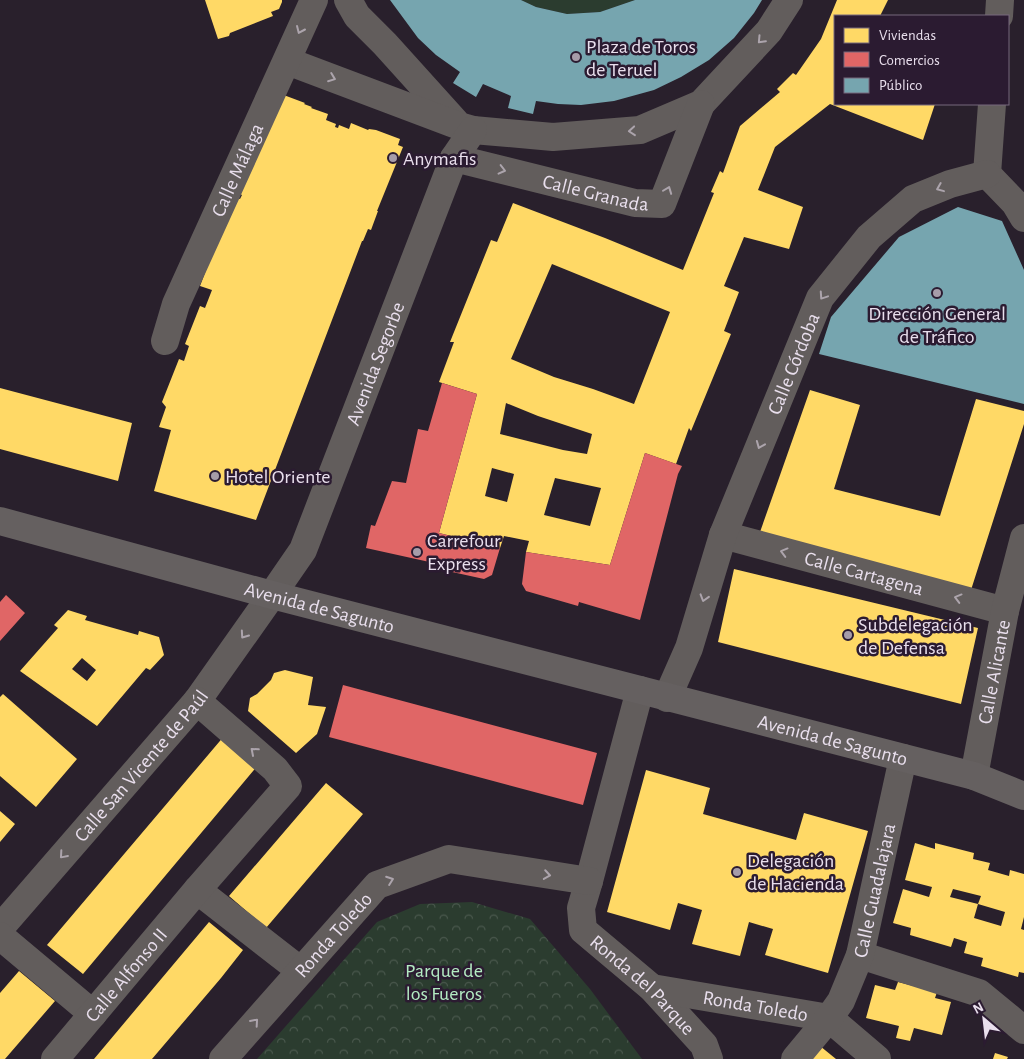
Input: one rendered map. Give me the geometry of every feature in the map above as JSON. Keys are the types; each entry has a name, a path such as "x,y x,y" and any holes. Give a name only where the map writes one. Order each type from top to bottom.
{"main road":[{"name":"Avenida de Sagunto","path":"0,521 272,595 974,776 1024,796"}],"street":[{"name":"Calle Málaga","path":"165,341 176,304 314,0"},
{"path":"348,0 357,16 466,128"},
{"name":"Calle Granada","path":"454,158 635,203 662,204 701,104 769,31 788,0"},
{"path":"999,15 1000,0"},
{"path":"287,61 466,128"},
{"name":"Calle Granada","path":"466,128 554,137 640,130 701,104"},
{"path":"992,105 987,174 1015,202 1024,218"},
{"name":"Avenida Segorbe","path":"272,595 303,550 466,128"},
{"name":"Calle Córdoba","path":"667,698 688,648 723,535 820,298 869,237 913,199 950,184 987,174"},
{"name":"Calle Cartagena","path":"723,535 1005,611"},
{"name":"Calle Alicante","path":"974,776 1005,611 1024,538"},
{"name":"Calle San Vicente de Paúl","path":"0,928 198,701 272,595"},
{"path":"589,881 640,690"},
{"name":"Calle Alfonso II","path":"55,1059 197,890 288,786 275,769 198,701"},
{"name":"Calle Guadalajara","path":"795,1059 841,1001 860,955 904,758"},
{"name":"Ronda Toledo","path":"223,1059 377,885 449,859 589,881"},
{"name":"Ronda del Parque","path":"589,881 581,908 584,930 652,988 704,1045 710,1059"},
{"path":"197,890 300,971"},
{"path":"0,936 93,1014"},
{"path":"860,955 979,993 1024,1030"},
{"name":"Ronda Toledo","path":"652,988 829,1018"},
{"path":"829,1018 877,1059"}],"green space":[{"path":"521,0 635,0 600,12 567,14 536,7"},
{"name":"Parque de los Fueros","path":"472,902 530,919 590,989 642,1059 257,1059 377,922 420,904"}],"building: Viviendas":[{"path":"205,0 282,0 282,2 279,9 271,12 273,16 218,39"},
{"path":"837,0 888,0 880,15 834,15 834,105 935,105 923,140 830,104 775,147 758,190 803,207 789,249 744,237 724,286 739,292 724,331 731,334 691,431 689,428 676,464 645,453 610,565 526,552 529,541 504,536 500,548 439,533 477,394 439,382 454,342 450,342 491,240 497,242 513,203 683,270 714,193 711,192 720,171 723,173 740,126 780,92 777,89 793,73 796,75 821,39","holes":["552,264 670,312 634,404 554,377 511,359","506,403 592,434 587,454 500,434","492,468 514,474 507,502 485,496","555,478 601,488 590,526 544,515"]},
{"path":"281,94 328,114 326,120 336,124 335,127 338,128 339,125 349,129 351,123 368,130 376,130 400,139 398,145 403,147 371,230 368,229 362,241 256,520 154,491 171,430 159,427 166,407 162,402 179,359 184,361 189,346 185,344 200,306 205,308 212,290 200,286 234,197 240,199 242,195 240,194"},
{"path":"0,388 132,423 118,481 0,449"},
{"path":"810,390 860,405 834,489 940,516 976,399 1024,411 1024,424 971,590 760,532"},
{"name":"Subdelegación de Defensa","path":"734,569 978,628 961,704 718,642"},
{"path":"68,610 87,616 85,620 138,635 139,631 159,637 164,655 150,670 146,668 97,726 20,671 58,628 54,625","holes":["82,658 96,670 87,681 72,669"]},
{"path":"285,670 313,677 308,705 326,707 317,734 296,753 248,711 250,698 257,694 271,680 274,673"},
{"path":"3,694 77,759 36,807 0,776 0,697"},
{"path":"225,735 259,764 83,974 47,945"},
{"name":"Delegación de Hacienda","path":"646,770 710,788 703,814 796,840 804,813 868,831 828,973 765,955 773,929 749,922 740,956 692,944 702,910 678,903 670,930 607,912"},
{"path":"326,783 363,814 266,928 229,896"},
{"path":"0,811 15,824 0,842"},
{"path":"915,843 935,849 935,843 974,853 973,859 990,863 988,870 1009,876 1010,870 1024,874 1024,917 1021,929 1024,930 1024,973 1019,972 1018,977 981,966 983,958 964,953 967,942 954,938 951,947 910,935 911,928 893,923 903,889 929,897 932,887 905,880","holes":["953,889 981,896 978,904 950,897","978,904 1005,912 1001,926 974,918"]},
{"path":"209,922 243,950 221,978 152,1059 94,1059"},
{"path":"19,971 55,1001 5,1059 0,1059 0,993"},
{"path":"898,982 937,992 935,998 951,1002 942,1035 914,1028 910,1041 896,1038 899,1026 866,1018 875,985 895,990"},
{"path":"820,1046 836,1059 810,1059"},
{"path":"995,1053 1008,1057 1007,1059 993,1059"}],"building: Comercios":[{"path":"442,383 477,394 439,533 500,548 492,575 484,579 443,570 443,565 366,548 371,525 375,526 392,481 406,483 418,429 428,431"},
{"path":"645,453 682,466 678,474 640,620 579,602 578,606 526,591 522,584 526,552 610,565"},
{"path":"6,595 25,613 0,641 0,602"},
{"path":"343,685 597,753 583,805 329,737"}],"building: Público":[{"name":"Plaza de Toros de Teruel","path":"390,0 521,0 536,7 567,14 600,12 635,0 762,0 734,38 709,60 681,77 654,90 614,101 581,105 536,101 533,114 508,108 511,96 483,84 476,97 453,83 460,72 436,55 418,38"},
{"name":"Dirección General de Tráfico","path":"958,207 1002,221 1024,270 1024,404 819,354 831,317 899,237"}],"place":[{"name":"Plaza de Toros de Teruel","path":"576,57"},
{"name":"Anymafis","path":"393,158"},
{"name":"Dirección General de Tráfico","path":"937,293"},
{"name":"Hotel Oriente","path":"215,476"},
{"name":"Carrefour Express","path":"417,552"},
{"name":"Subdelegación de Defensa","path":"848,635"},
{"name":"Delegación de Hacienda","path":"737,872"}]}
